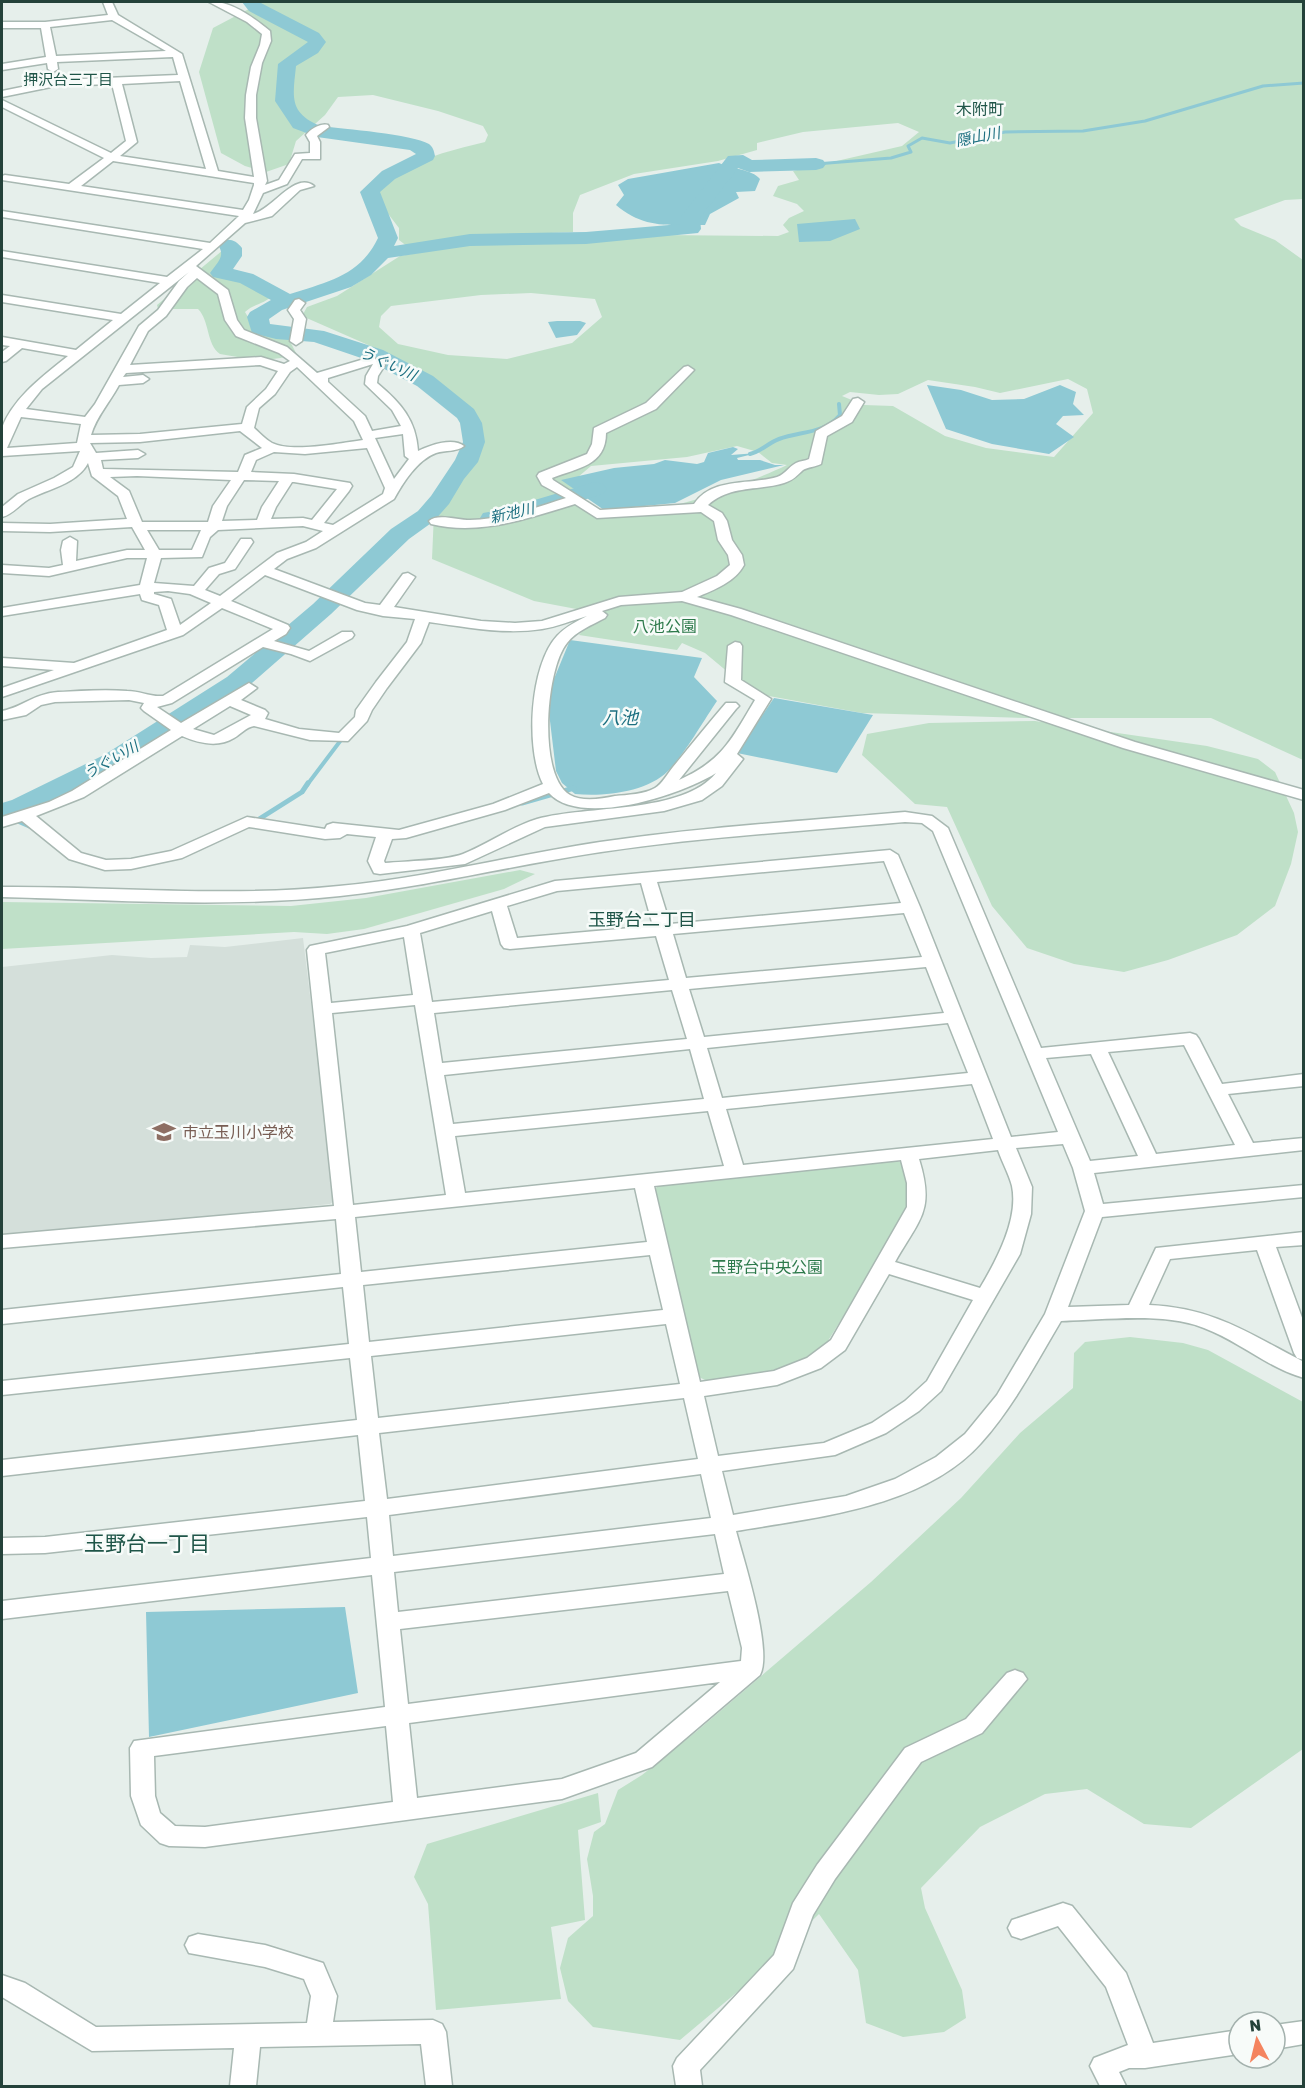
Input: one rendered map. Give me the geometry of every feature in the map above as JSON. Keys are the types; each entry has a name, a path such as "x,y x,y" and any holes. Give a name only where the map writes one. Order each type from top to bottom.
{"street":[{"path":"108,2 114,16 177,54 213,174"},
{"path":"2,513 22,497 59,481 78,468 87,448 88,422 101,406 143,329 162,313 193,269 212,247 246,217 256,203 260,186 251,97 257,62 267,45 267,33 250,20 214,2"},
{"path":"2,25 45,25 114,16"},
{"path":"45,25 56,83"},
{"path":"2,67 51,59 177,54"},
{"path":"2,94 56,83 185,78"},
{"path":"72,187 132,142 116,81"},
{"path":"2,103 113,158 213,174 260,186 283,182 299,156 316,157 315,142 311,135 324,127"},
{"path":"2,190 3,173 246,217 267,214 297,187 308,186"},
{"path":"2,214 212,247"},
{"path":"2,254 169,281"},
{"path":"2,445 16,411 38,386 169,281 193,269"},
{"path":"2,693 178,632 282,556 335,530 389,496 392,488 371,439 351,409 283,350 240,333 231,320 224,293 193,269"},
{"path":"2,298 123,318"},
{"path":"297,335 300,319 294,310 300,303"},
{"path":"2,341 78,354"},
{"path":"2,358 20,344"},
{"path":"118,375 261,361 285,369"},
{"path":"247,428 253,407 271,392 285,369 298,363"},
{"path":"320,382 323,380 320,376 375,363 371,384 393,402 409,424 412,456 416,458"},
{"path":"233,562 265,569 341,600 384,612 515,627 543,625 627,600 682,597 695,594 733,572 737,565 736,557 725,540 722,524 717,516 702,508 597,514 577,499 547,482 544,476 592,457 599,444 599,431 651,406 688,369"},
{"path":"118,375 143,379"},
{"path":"702,508 701,504 708,495 721,490 790,477 799,467 813,464 816,461 821,434 847,419 858,402"},
{"path":"2,408 88,422"},
{"path":"2,453 87,448 140,438 234,427 247,428 263,444 272,448 293,452 371,439 410,429"},
{"path":"392,488 397,486 416,458 429,450 457,446"},
{"path":"87,448 138,454"},
{"path":"87,448 97,473 124,494 130,513 155,554"},
{"path":"2,569 49,572 127,554 197,554 204,535 214,526 220,506 241,476 250,458 272,448"},
{"path":"263,523 269,507 310,458"},
{"path":"97,473 137,472 291,478 345,486 336,503 329,507 316,525"},
{"path":"436,521 490,523 520,517 577,499"},
{"path":"2,527 214,526 303,522 335,530"},
{"path":"70,542 68,550 70,568"},
{"path":"197,591 214,571 230,566 246,542"},
{"path":"155,554 147,578 147,597 166,602 173,628 178,632"},
{"path":"384,612 408,577"},
{"path":"2,612 168,586 197,591 282,629 195,681 173,697 153,701 129,695 55,697 36,701 21,712 2,716"},
{"path":"37,591 46,604"},
{"path":"682,597 736,612 1129,745 1304,795"},
{"path":"627,600 579,626 561,640 553,654 542,694 543,761 551,786 572,803 591,804 663,789 697,778 727,756 763,699 733,682 735,646"},
{"path":"153,701 148,708 205,741 225,737 241,724 256,721 311,737 346,737 362,718 364,710 381,685 414,643 423,618"},
{"path":"269,645 295,650 310,657 347,635"},
{"path":"2,662 80,666"},
{"path":"2,822 56,805 78,794 249,688"},
{"path":"231,701 260,713 256,721"},
{"path":"663,789 731,706"},
{"path":"2,892 244,896 309,894 368,888 469,864 511,835 541,823 664,806 696,797 716,783 735,759 727,756"},
{"path":"26,816 75,856 105,866 131,864 176,855 247,822 325,834 340,833 336,828 400,835 499,807 551,786"},
{"path":"2,1610 724,1525 847,1504 903,1485 944,1463 972,1440 1004,1400 1055,1314 1095,1211 1083,1168 1068,1137 940,828 926,819 905,817 640,842 469,864 380,869 376,861 385,835"},
{"path":"2,1546 45,1545 377,1508 828,1450 879,1428 912,1406 934,1386 1010,1254 1021,1214 1022,1187 890,855 555,886 411,930 316,950 377,1508 406,1809"},
{"path":"647,876 735,1171"},
{"path":"498,903 510,944 912,907"},
{"path":"411,930 456,1199"},
{"path":"321,1009 424,1004 679,985 932,961"},
{"path":"434,1070 954,1017"},
{"path":"1034,1054 1190,1039 1247,1150"},
{"path":"1097,1048 1150,1161"},
{"path":"444,1131 978,1078"},
{"path":"1215,1090 1304,1080"},
{"path":"2,1241 344,1212 1068,1137"},
{"path":"1083,1168 1304,1144"},
{"path":"2,1468 693,1390 777,1378 814,1363 838,1345 916,1207 917,1183 908,1153"},
{"path":"643,1182 753,1648 752,1669 644,1760 562,1788 205,1837 169,1836 150,1818 143,1796 142,1748 752,1669"},
{"path":"1095,1211 1304,1191"},
{"path":"1135,1313 1163,1253 1304,1238"},
{"path":"1265,1243 1304,1353"},
{"path":"2,1317 659,1247"},
{"path":"883,1265 985,1297"},
{"path":"1055,1314 1170,1314 1198,1319 1232,1333 1304,1371"},
{"path":"2,1388 675,1316"},
{"path":"388,1622 737,1581"},
{"path":"689,2086 686,2066 784,1961 802,1911 825,1872 913,1755 974,1726 1015,1679"},
{"path":"1021,1928 1062,1914 1117,1982 1145,2056"},
{"path":"198,1945 266,1956 314,1971 324,1996 319,2034"},
{"path":"2,1986 16,1991 92,2039 433,2032 439,2086"},
{"path":"1287,2035 1304,2032"},
{"path":"243,2086 248,2036"},
{"path":"1113,2086 1103,2066 1129,2056 1145,2056 1227,2044"}],"shaded area":[{"name":"市立玉川小学校","path":"303,938 335,1200 330,1204 2,1238 2,967 112,955 151,958 187,957 190,945 225,947"}],"green space":[{"name":"八池公園","path":"262,2 1303,2 1303,199 1285,200 1234,219 1241,226 1275,240 1303,260 1303,760 1211,718 1028,718 862,713 753,693 705,653 682,643 677,650 579,635 584,629 608,615 534,601 432,559 434,513 469,467 480,432 455,398 391,355 302,316 307,307 337,296 400,256 464,245 660,235 778,236 789,232 783,225 789,218 804,211 797,204 773,196 778,186 799,180 793,171 902,146 919,132 898,123 803,132 757,143 757,150 718,161 634,174 580,195 573,213 573,232 468,237 408,247 399,240 399,228 376,198 378,187 401,170 414,164 442,153 485,142 488,135 483,126 438,111 373,95 338,97 325,115 296,141 289,164 266,172 245,166 221,153 199,72 213,28","holes":["531,293 595,299 602,317 572,343 507,359 448,355 398,344 379,327 381,316 391,306 481,295","1068,379 1087,389 1093,413 1054,457 986,448 945,436 893,406 864,405 842,396 850,392 898,394 928,380 1000,393","737,446 758,452 772,463 787,465 696,500 622,514 596,512 586,506 571,483 591,466 687,457"]},
{"path":"223,250 232,252 226,265 227,271 273,295 245,312 248,317 264,322 283,333 296,353 268,359 220,354 212,344 205,320 198,309 158,309 157,305"},
{"path":"1035,721 1207,746 1258,759 1275,772 1294,813 1298,832 1291,864 1275,906 1237,935 1168,960 1124,972 1074,964 1027,948 992,906 947,807 915,804 862,755 867,734 929,723"},
{"path":"520,870 535,874 504,889 364,929 327,934 294,932 2,949 2,902 291,906 366,898"},
{"name":"玉野台中央公園","path":"895,1160 902,1163 911,1194 904,1219 826,1344 805,1360 770,1373 707,1381 699,1377 654,1190 659,1185"},
{"path":"1130,1337 1183,1343 1208,1350 1303,1402 1303,1749 1191,1828 1144,1824 1087,1789 1045,1794 980,1827 921,1888 925,1908 962,1990 966,2018 944,2032 903,2037 866,2023 858,1970 819,1914 748,1983 680,2040 593,2027 568,2001 560,1968 568,1938 593,1916 593,1896 587,1859 594,1832 605,1824 618,1790 642,1775 697,1731 871,1582 961,1498 1020,1433 1073,1388 1074,1353 1085,1342"},
{"path":"598,1793 601,1822 578,1830 585,1920 551,1927 561,1999 436,2010 428,1904 414,1877 427,1844"}],"water":[{"path":"719,163 747,171 760,179 755,191 736,192 739,198 710,214 705,225 669,225 647,222 626,213 616,205 624,195 618,185 628,179"},
{"path":"855,219 860,229 830,241 799,242 797,224"},
{"path":"548,322 586,323 577,335 556,338"},
{"path":"927,385 961,390 992,400 1024,399 1060,385 1076,392 1073,404 1084,415 1063,416 1056,424 1074,437 1049,454 992,444 946,429"},
{"path":"733,447 738,449 731,455 757,453 737,458 738,460 760,460 775,465 784,465 721,480 675,503 604,510 561,480 614,468 654,464 665,460 697,464 704,462 708,453"},
{"name":"八池","path":"570,640 702,658 694,677 717,701 681,756 668,771 649,784 624,792 599,795 575,794 562,783 556,771 547,696"},
{"path":"774,698 873,715 837,773 737,753"},
{"path":"345,1607 358,1693 149,1737 146,1612"}],"waterway":[{"name":"うぐい川","path":"2,811 21,807 114,761 236,683 322,609 400,534 426,516 441,499 454,476 466,462 474,442 471,423 466,414 425,381 375,355 316,336 276,333 260,328 258,317 275,306 344,283 364,271 379,257 388,238 370,192 388,175 426,156 424,149 414,145 317,131 300,124 284,101 287,64 312,49 317,42 313,37 255,7 250,2"},
{"name":"隠山川","path":"816,164 891,158 911,152 908,146 922,138 950,143 1005,132 1083,131 1145,121 1263,86 1304,83"},
{"path":"382,252 396,252 470,240 586,238 691,229 690,218 735,160 743,161 742,163 749,166 816,164"},
{"path":"228,245 232,248 232,256 220,273 246,278 287,301"},
{"path":"750,454 787,436 827,426 840,415 839,404"},
{"name":"新池川","path":"492,518 508,516 595,489"},
{"path":"307,785 344,736"},
{"path":"256,821 302,792 308,783"},
{"path":"522,803 574,788"},
{"path":"6,810 11,818 34,828"}],"place":[{"name":"市立玉川小学校","path":"164,1132"}],"district":[{"name":"押沢台三丁目","path":"68,80"},
{"name":"木附町","path":"980,109"},
{"name":"玉野台二丁目","path":"642,920"},
{"name":"玉野台一丁目","path":"147,1543"}]}
